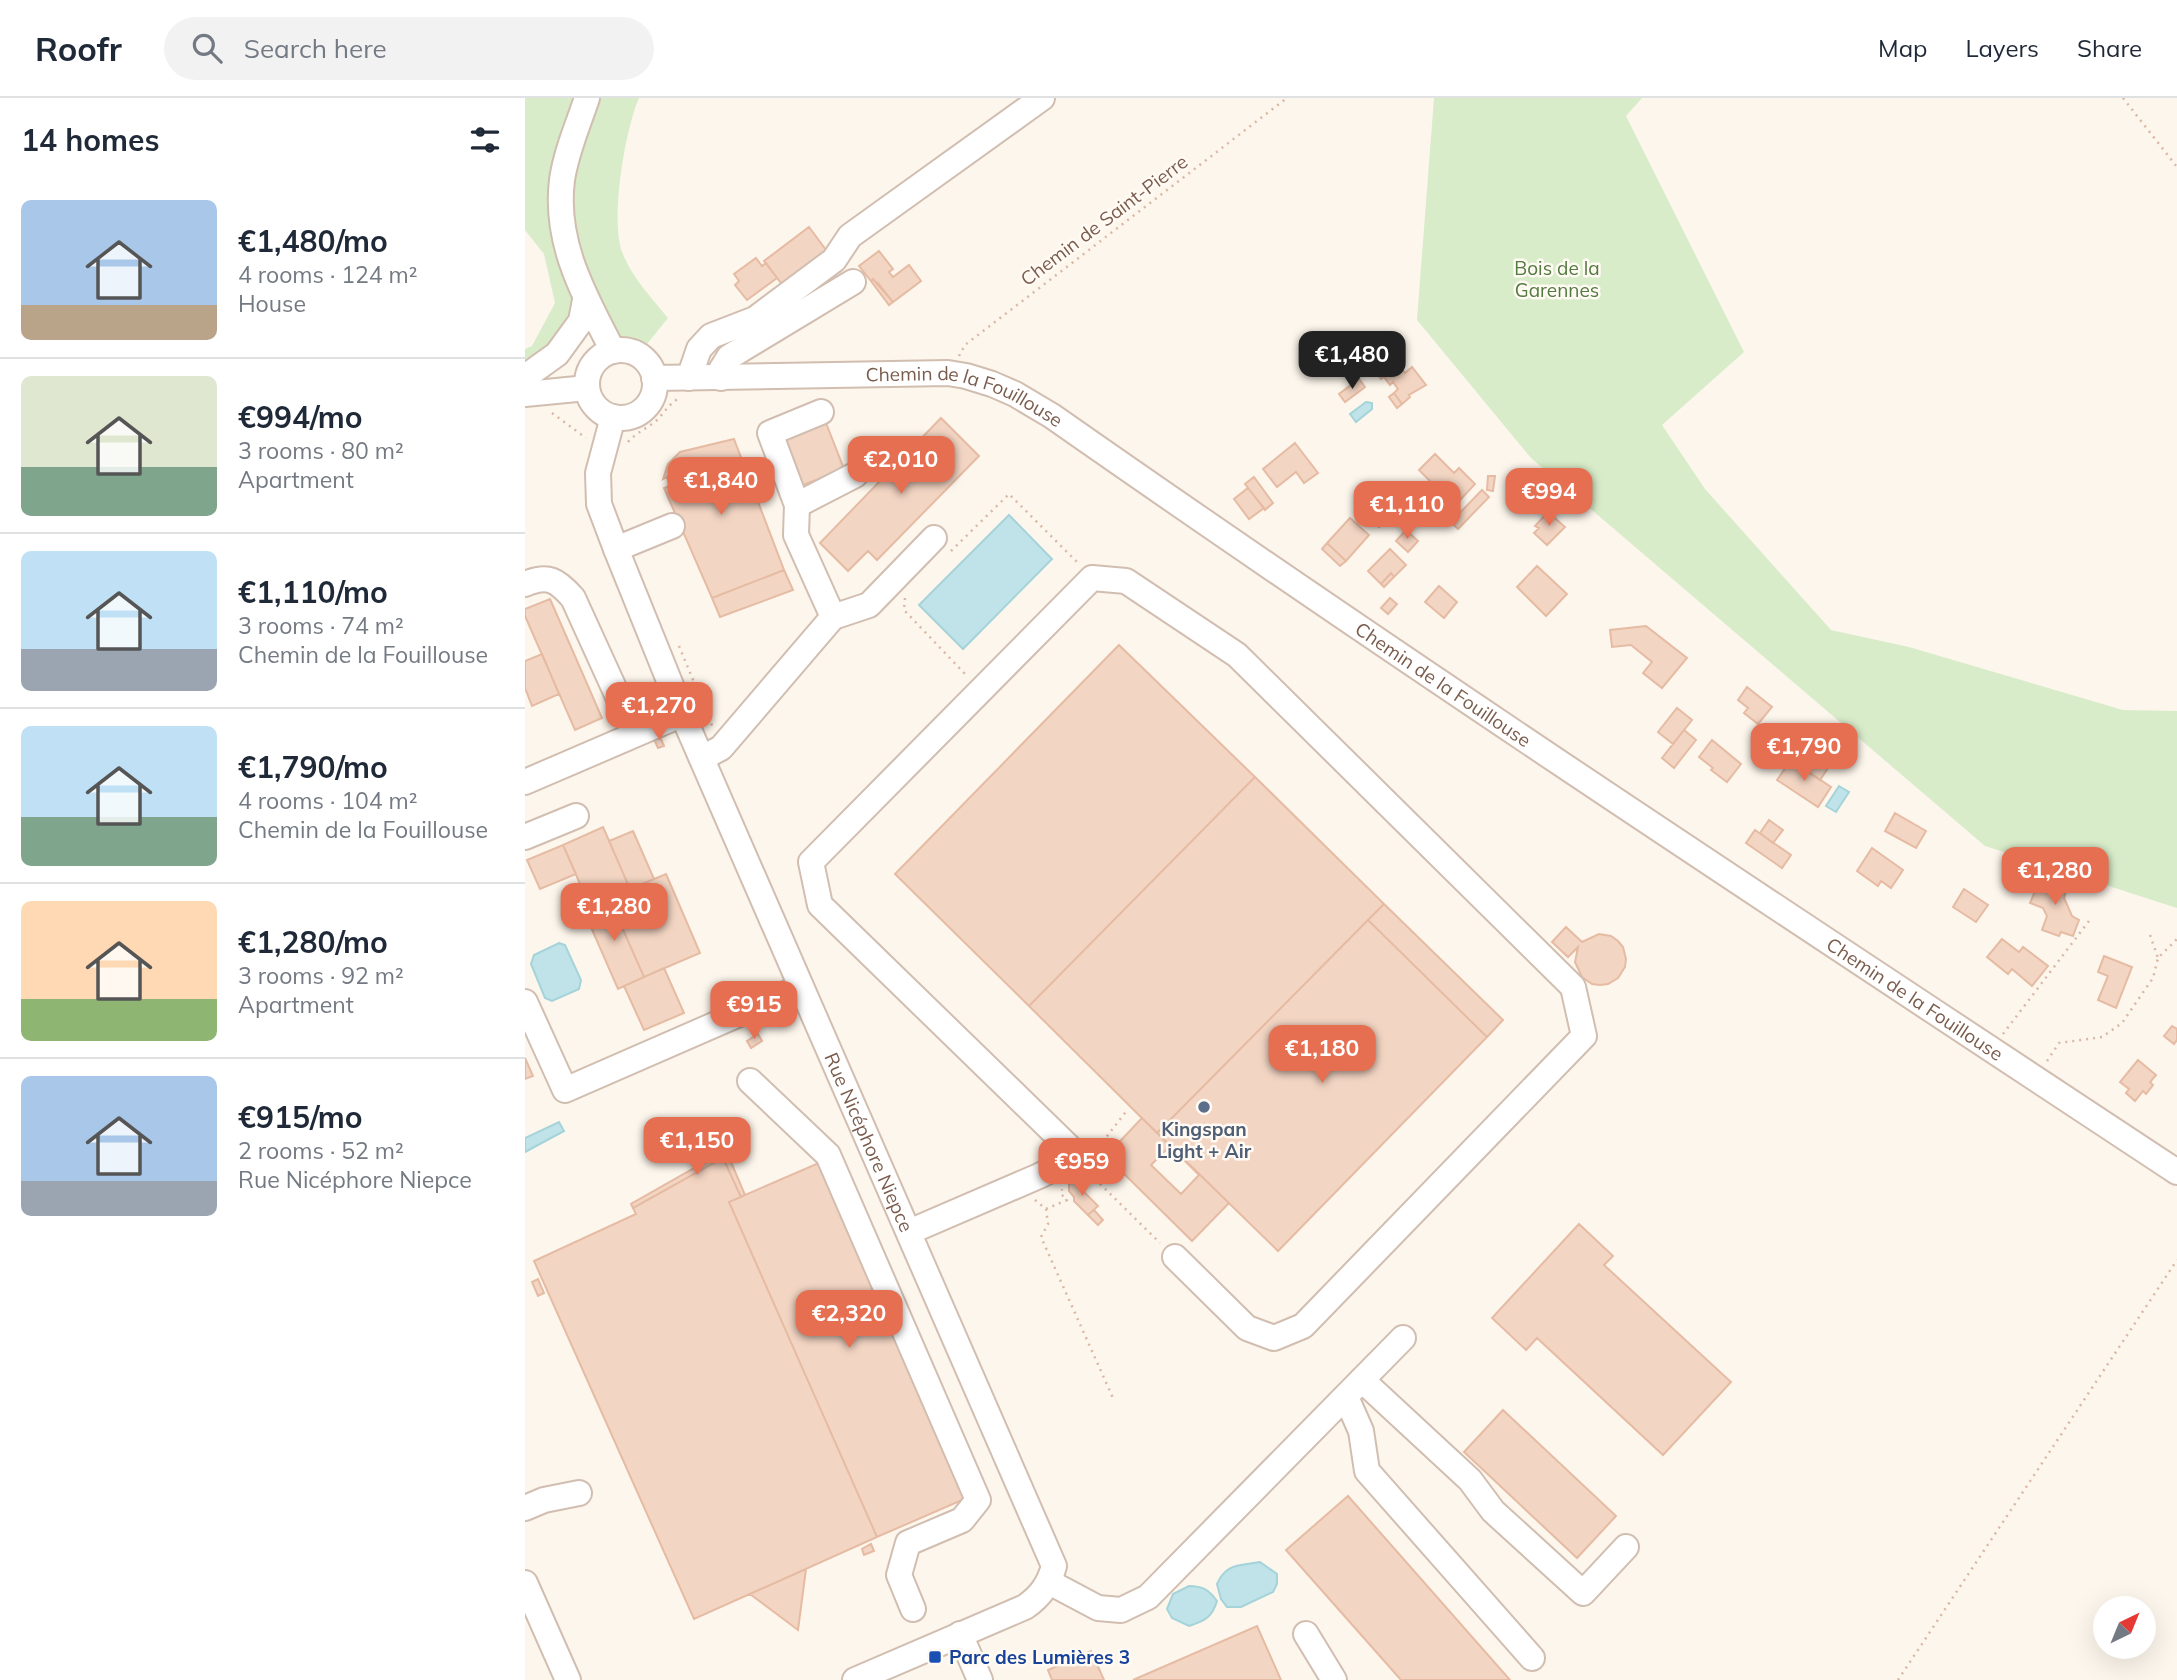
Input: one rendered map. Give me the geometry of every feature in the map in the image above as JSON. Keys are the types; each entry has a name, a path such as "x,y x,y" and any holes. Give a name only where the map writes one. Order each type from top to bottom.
{"street":[{"path":"587,98 566,163 561,202 564,242 585,300 613,351"},
{"path":"685,387 699,349 711,336 755,319 834,260 850,236 1042,98"},
{"path":"722,378 722,370 729,357 853,282"},
{"path":"525,377 557,354 581,321 585,300"},
{"path":"613,351 634,353 651,367 655,378 655,391 649,404 639,413 626,418 613,417 596,407 587,388 593,365 602,356 613,351"},
{"name":"Chemin de la Fouillouse","path":"655,378 685,387 722,378 948,373 992,384 1015,394 1052,416 1419,669 2177,1172"},
{"path":"525,394 587,388"},
{"path":"821,412 770,433 797,505 796,535 833,617"},
{"name":"Rue Nicéphore Niepce","path":"613,417 598,473 599,504 702,758 1047,1545 1054,1566 1049,1582"},
{"path":"797,505 856,475"},
{"path":"616,549 672,526"},
{"path":"702,758 721,748 833,617 869,605 943,544"},
{"path":"909,1232 1058,1167 1073,1151 820,905 811,862 1092,578 1126,581 1237,655 1573,987 1584,1036 1303,1326 1274,1338 1247,1328 1175,1257"},
{"path":"525,584 538,579 559,582 573,597 635,734"},
{"path":"525,782 683,713"},
{"path":"525,837 576,816"},
{"path":"525,1002 565,1090 801,987"},
{"path":"750,1081 828,1155 978,1500 962,1520 908,1543 899,1575 913,1609"},
{"path":"855,1680 1025,1607 1037,1598 1049,1582 1098,1608 1121,1610 1148,1597 1403,1338"},
{"path":"1354,1388 1470,1480 1493,1511 1583,1593 1626,1548"},
{"path":"1354,1388 1367,1471 1532,1658"},
{"path":"525,1508 544,1500 579,1493"},
{"path":"525,1583 568,1680"},
{"path":"960,1634 980,1680"},
{"path":"1306,1634 1334,1680"}],"path":[{"name":"Chemin de Saint-Pierre","path":"948,373 965,345 1287,98"},
{"path":"2123,98 2177,167"},
{"path":"544,410 557,415 581,435 622,449 636,433 655,422 685,387"},
{"path":"943,544 1009,494 1092,578"},
{"path":"904,598 904,610 980,691"},
{"path":"1991,1050 2092,918"},
{"path":"2150,935 2158,958"},
{"path":"2036,1079 2059,1043 2102,1037 2122,1023 2153,978 2158,958 2177,939"},
{"path":"1081,1165 1175,1257"},
{"path":"1014,1186 1019,1198 1033,1199 1046,1209 1048,1224 1041,1237 1113,1398"},
{"path":"1899,1680 2177,1260"}],"green space":[{"path":"525,98 639,98 624,152 618,219 619,237 626,261 642,287 668,318 647,344 572,328 525,366 525,349 532,346 555,303 544,254 525,230"},
{"name":"Bois de la Garennes","path":"1434,98 1642,98 1626,116 1744,352 1662,425 1705,489 1831,630 1909,647 2123,710 2177,711 2177,908 1985,846 1531,458 1417,320"}],"water":[{"path":"1366,402 1372,403 1372,409 1356,422 1350,414"},
{"path":"1009,515 1052,559 963,649 919,605"},
{"path":"1839,786 1849,792 1836,812 1826,806"},
{"path":"559,943 565,945 581,980 579,989 552,1001 545,998 531,964 534,955"},
{"path":"559,1122 564,1131 525,1152 525,1138"},
{"path":"1260,1562 1277,1574 1277,1584 1273,1592 1241,1607 1227,1607 1221,1599 1217,1584 1221,1577 1234,1567"},
{"path":"1189,1586 1205,1589 1217,1601 1207,1618 1189,1626 1172,1618 1167,1609 1173,1594"}],"building":[{"path":"809,227 829,254 785,288 764,261"},
{"path":"879,251 893,269 889,272 893,277 909,265 921,281 893,302 878,283 873,279 871,281 859,266"},
{"path":"756,258 762,266 766,263 777,278 747,300 735,285 739,281 734,274"},
{"path":"873,279 893,302 889,305 871,281"},
{"path":"1393,357 1399,365 1394,369 1388,361"},
{"path":"1388,361 1394,369 1399,365 1405,373 1412,367 1426,385 1409,395 1402,404 1394,393 1398,389 1393,382 1390,385 1375,371"},
{"path":"1359,379 1365,387 1345,402 1339,394"},
{"path":"1394,393 1402,404 1397,408 1389,397"},
{"path":"941,418 979,456 877,560 868,551 848,571 820,543"},
{"path":"826,423 844,469 798,487 780,441"},
{"path":"734,439 784,570 712,598 664,488 670,486 667,477 663,479 668,464 680,452"},
{"path":"1295,443 1318,473 1304,483 1296,472 1277,487 1263,469"},
{"path":"1435,454 1454,473 1459,468 1475,484 1447,514 1429,498 1438,489 1419,470"},
{"path":"1488,476 1495,476 1493,491 1487,490"},
{"path":"1254,477 1273,503 1265,510 1245,484"},
{"path":"1248,488 1264,508 1249,519 1234,499"},
{"path":"1482,490 1489,497 1458,529 1451,522"},
{"path":"1373,497 1391,514 1379,527 1361,510"},
{"path":"1548,512 1565,527 1547,545 1534,533 1539,528 1535,526"},
{"path":"1350,518 1369,535 1346,561 1327,543"},
{"path":"1406,530 1418,541 1408,552 1396,541"},
{"path":"1327,543 1346,561 1340,566 1322,549"},
{"path":"1390,549 1406,565 1394,577 1391,573 1381,584 1368,571"},
{"path":"1537,566 1567,594 1546,616 1517,587"},
{"path":"784,570 793,590 720,617 712,598"},
{"path":"1391,573 1394,577 1384,587 1381,584"},
{"path":"1439,586 1457,602 1444,618 1425,602"},
{"path":"1390,598 1397,604 1388,614 1381,608"},
{"path":"550,599 602,718 575,730 525,616 525,609"},
{"path":"1646,626 1687,658 1662,688 1643,673 1652,662 1631,645 1612,647 1610,630"},
{"path":"1119,645 1255,777 1029,1006 895,874"},
{"path":"542,654 559,694 532,706 525,688 525,661"},
{"path":"1747,687 1772,707 1758,724 1744,713 1748,708 1738,700"},
{"path":"1677,708 1692,720 1673,744 1658,732"},
{"path":"1684,730 1696,740 1674,768 1662,758"},
{"path":"660,737 664,746 658,748 654,739"},
{"path":"1712,740 1741,764 1727,782 1699,757"},
{"path":"1815,742 1836,756 1820,780 1799,766"},
{"path":"1791,760 1831,787 1818,807 1777,780"},
{"path":"1255,777 1384,904 1157,1133 1029,1006"},
{"path":"1895,813 1926,831 1916,848 1885,831"},
{"path":"1769,820 1783,830 1773,843 1760,833"},
{"path":"603,827 630,889 590,907 563,845"},
{"path":"1755,830 1791,855 1782,868 1746,843"},
{"path":"633,831 654,879 630,889 609,841"},
{"path":"563,845 576,874 540,889 527,860"},
{"path":"1872,848 1903,870 1891,888 1881,881 1878,886 1857,871"},
{"path":"666,874 700,953 644,977 609,898"},
{"path":"2042,875 2068,885 2064,898 2072,916 2079,920 2073,936 2061,932 2059,936 2042,930 2047,916 2043,908 2030,903"},
{"path":"1964,889 1988,905 1976,922 1953,907"},
{"path":"609,898 644,977 618,989 583,909"},
{"path":"1384,904 1503,1020 1487,1037 1368,920"},
{"path":"1368,920 1487,1037 1278,1251 1157,1133"},
{"path":"1566,927 1582,942 1599,934 1611,936 1618,941 1623,947 1626,959 1625,967 1618,978 1600,985 1592,984 1582,977 1575,962 1578,947 1568,957 1552,942"},
{"path":"2002,939 2019,952 2023,947 2048,966 2032,986 2012,969 2008,974 1987,957"},
{"path":"2104,956 2132,967 2116,1008 2098,1000 2108,976 2098,972"},
{"path":"664,968 684,1013 644,1030 624,986"},
{"path":"2172,1026 2177,1029 2177,1040 2174,1044 2164,1036"},
{"path":"758,1034 762,1041 751,1048 747,1041"},
{"path":"525,1058 533,1076 525,1079"},
{"path":"2138,1060 2156,1075 2146,1094 2143,1091 2135,1101 2126,1093 2129,1089 2120,1082"},
{"path":"1142,1118 1229,1203 1192,1241 1106,1156","holes":["1170,1146 1199,1175 1181,1194 1151,1165"]},
{"path":"726,1150 745,1195 741,1197 723,1158 633,1208 631,1204"},
{"path":"723,1158 741,1197 729,1202 877,1537 694,1619 534,1261 636,1214 633,1208"},
{"path":"821,1162 969,1497 877,1537 729,1202"},
{"path":"1073,1181 1083,1186 1083,1191 1098,1206 1088,1215 1074,1201 1069,1191 1069,1185"},
{"path":"1094,1210 1103,1220 1098,1225 1088,1215"},
{"path":"1579,1224 1613,1256 1604,1265 1731,1382 1663,1455 1537,1338 1526,1350 1492,1318"},
{"path":"538,1279 544,1293 538,1296 532,1282"},
{"path":"1503,1410 1616,1516 1577,1558 1464,1452"},
{"path":"1348,1496 1510,1680 1401,1680 1286,1550"},
{"path":"871,1544 874,1551 864,1555 862,1549"},
{"path":"806,1569 798,1630 750,1594"},
{"path":"1257,1626 1281,1680 1133,1680"},
{"path":"1091,1651 1104,1680 1052,1680 1048,1670"}],"place":[{"name":"Kingspan Light + Air","path":"1204,1107"},
{"name":"Parc des Lumières 3","path":"935,1657"}]}
